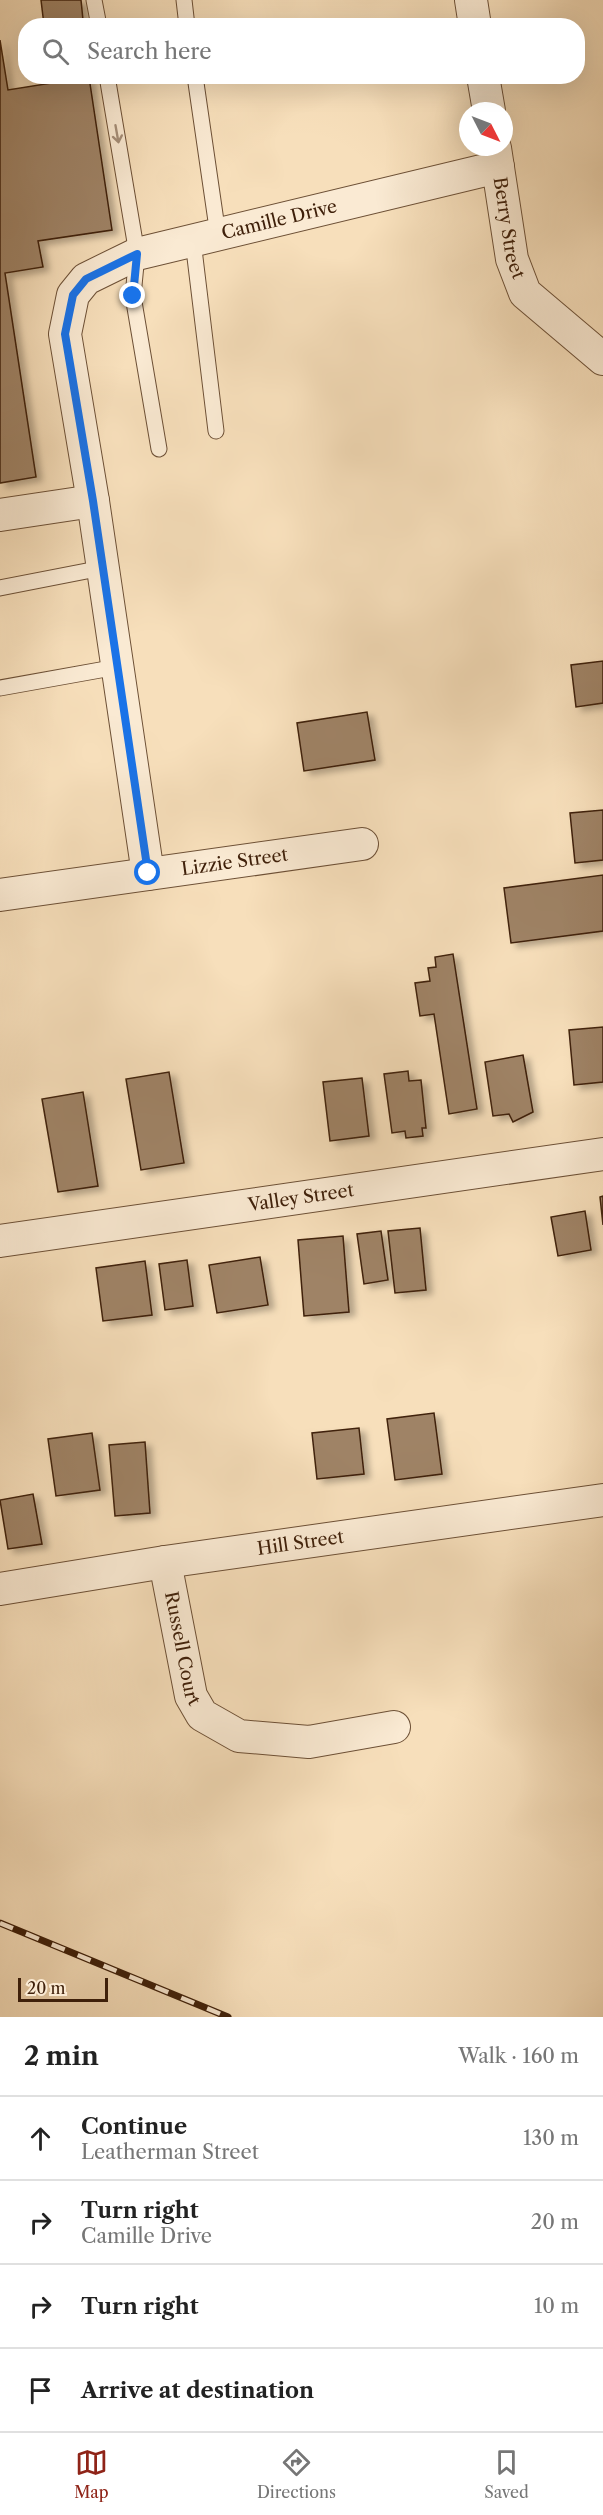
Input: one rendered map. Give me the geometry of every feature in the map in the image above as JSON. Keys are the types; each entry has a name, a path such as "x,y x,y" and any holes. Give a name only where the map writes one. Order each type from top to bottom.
{"street":[{"path":"471,0 474,18"},
{"path":"484,84 487,102"},
{"name":"Camille Drive","path":"93,501 65,334 73,295 86,279 137,254 206,238 496,157"},
{"name":"Berry Street","path":"496,157 512,259 525,293 603,359"},
{"path":"0,515 93,501 148,873"},
{"name":"Lizzie Street","path":"0,896 362,844"},
{"name":"Valley Street","path":"0,1241 603,1154"},
{"name":"Hill Street","path":"0,1589 165,1562 603,1500"},
{"name":"Russell Court","path":"165,1562 191,1696 202,1716 239,1736 309,1742 394,1726"}],"lane":[{"path":"94,0 97,18"},
{"path":"184,0 186,18"},
{"path":"108,84 137,254 133,296 159,449"},
{"path":"196,84 216,431"},
{"path":"0,588 102,568"},
{"path":"0,688 117,667"}],"building":[{"path":"41,0 81,0 83,18 43,18"},
{"path":"0,40 8,90 45,84 90,84 112,230 38,241 43,267 5,273 36,477 0,483"},
{"path":"603,661 603,703 576,707 571,665"},
{"path":"367,712 375,760 304,771 297,723"},
{"path":"603,810 603,860 575,863 570,813"},
{"path":"603,875 603,931 511,943 504,888"},
{"path":"453,954 477,1109 449,1114 434,1014 420,1016 415,983 430,981 428,968 436,967 435,957"},
{"path":"603,1027 603,1082 574,1085 569,1030"},
{"path":"523,1055 533,1112 513,1122 509,1114 493,1116 485,1062"},
{"path":"408,1071 409,1081 421,1080 426,1128 422,1128 423,1136 406,1138 405,1131 392,1133 384,1074"},
{"path":"169,1072 184,1163 141,1170 126,1079"},
{"path":"362,1078 369,1136 330,1141 323,1082"},
{"path":"83,1092 98,1186 58,1192 42,1099"},
{"path":"603,1196 603,1225 600,1197"},
{"path":"585,1211 591,1250 558,1256 551,1217"},
{"path":"420,1228 426,1290 395,1293 388,1231"},
{"path":"381,1231 388,1280 364,1284 357,1234"},
{"path":"343,1236 349,1312 304,1316 298,1240"},
{"path":"260,1257 268,1305 217,1313 209,1265"},
{"path":"187,1260 193,1306 165,1310 159,1264"},
{"path":"145,1261 152,1315 103,1321 96,1268"},
{"path":"434,1413 442,1474 395,1480 387,1419"},
{"path":"359,1428 364,1474 317,1479 312,1433"},
{"path":"92,1433 100,1490 56,1496 48,1439"},
{"path":"145,1442 150,1513 115,1516 109,1445"},
{"path":"33,1494 42,1544 8,1549 0,1500"}],"railway":[{"path":"0,1923 228,2017"}],"route":[{"path":"133,296 137,254 86,279 73,295 65,334 93,501 148,873"}]}
